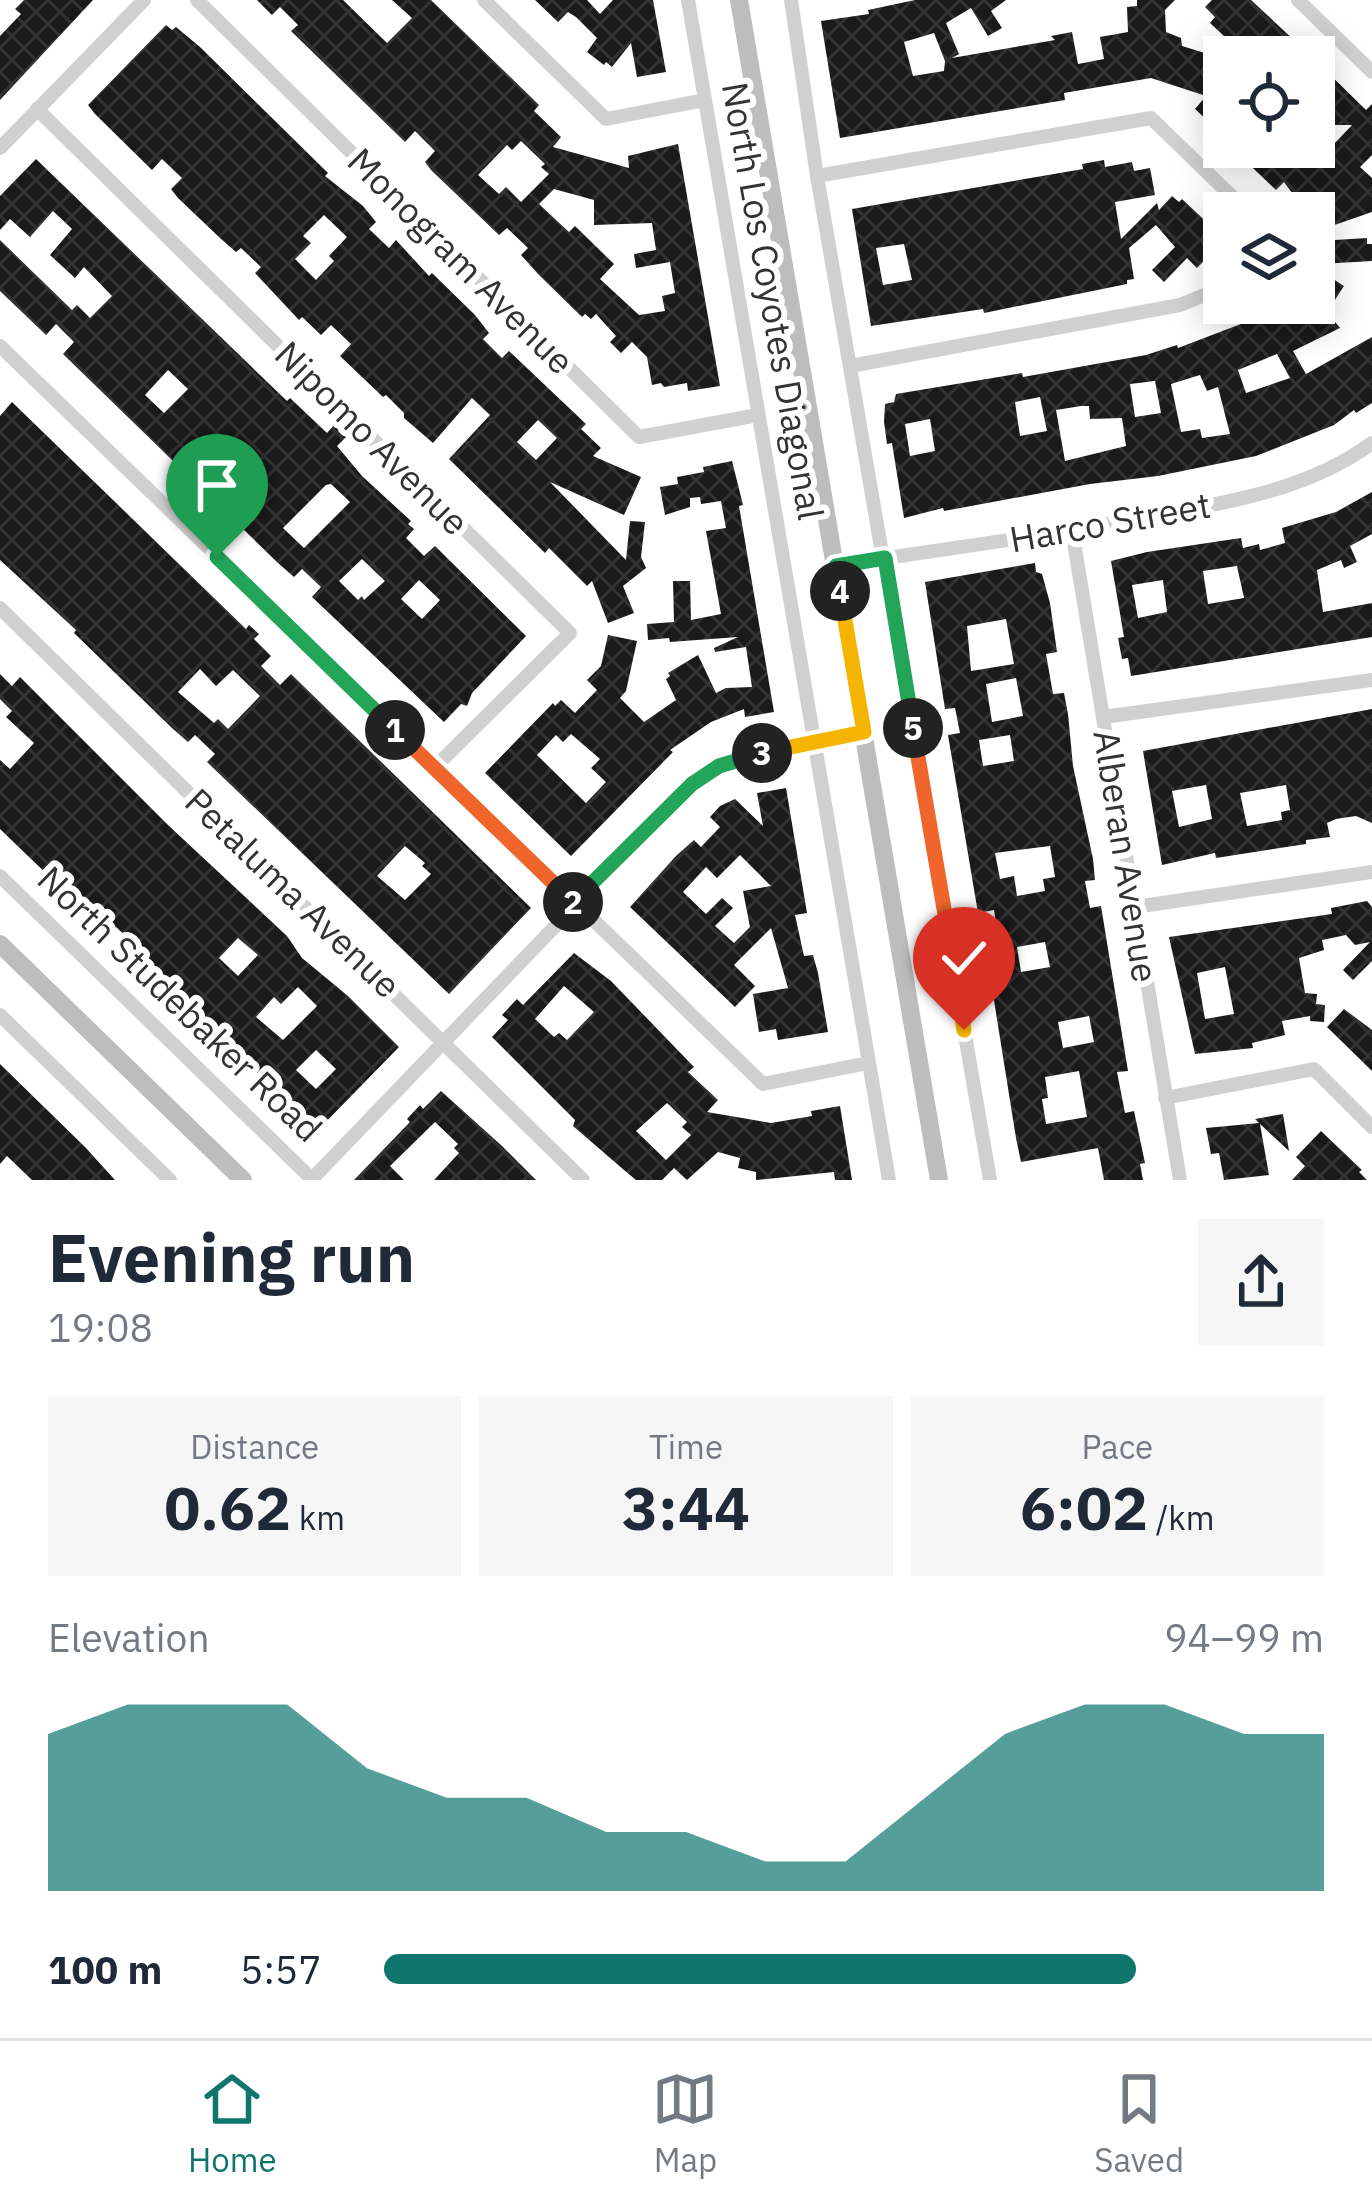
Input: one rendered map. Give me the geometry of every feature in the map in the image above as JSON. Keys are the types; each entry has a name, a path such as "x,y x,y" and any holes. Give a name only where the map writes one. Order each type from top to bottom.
{"main road":[{"name":"North Los Coyotes Diagonal","path":"739,0 939,1180"},
{"path":"0,944 243,1180"}],"street":[{"path":"0,148 144,0"},
{"name":"Monogram Avenue","path":"197,0 639,437 758,415"},
{"path":"484,0 606,118 705,100"},
{"name":"North Los Coyotes Diagonal","path":"688,0 889,1180"},
{"name":"North Los Coyotes Diagonal","path":"791,0 817,176 990,1180"},
{"path":"1298,0 1372,72"},
{"name":"Nipomo Avenue","path":"38,109 570,633 434,768"},
{"path":"817,176 1150,118 1227,192"},
{"path":"850,366 1180,304 1203,295"},
{"path":"0,346 763,1084 868,1063"},
{"name":"Harco Street","path":"836,566 1248,499 1346,462 1372,443"},
{"name":"Alberan Avenue","path":"1072,531 1180,1180"},
{"name":"Petaluma Avenue","path":"0,608 583,1180"},
{"path":"1103,717 1372,680"},
{"path":"312,1180 705,775 748,756 864,732"},
{"path":"1135,907 1372,872"},
{"name":"North Studebaker Road","path":"0,876 312,1180"},
{"path":"0,1015 170,1180"},
{"path":"1165,1098 1314,1069 1372,1126"}],"building":[{"path":"24,0 93,0 0,100 0,36 21,14 15,9"},
{"path":"257,0 343,0 387,43 412,18 392,0 431,0 539,105 534,111 561,137 553,147 629,168 628,156 678,144 720,386 688,391 687,383 652,385 647,357 632,342 621,353 610,342 616,336 596,314 591,319 582,317 521,255 528,248 507,228 499,235 431,170 425,162 435,151 415,131 405,142 291,31 298,25 280,7 272,15","holes":["521,141 549,174 521,202 506,187 499,194 478,175 507,145 512,150","554,189 594,200 594,225 652,223 656,250 634,254 636,268 670,262 675,293 662,296 665,311 639,315 600,279 614,264 575,226 569,232 539,204"]},
{"path":"535,0 587,0 600,14 613,0 653,0 666,72 637,77 631,43 612,67 604,65 587,52 597,38 576,17 568,12 558,22"},
{"path":"915,0 1006,0 991,11 1002,28 988,36 971,8 946,23 959,54 952,58 1055,40 1051,36 1072,32 1078,64 1104,59 1100,37 1128,32 1127,7 1137,6 1137,0 1175,0 1165,10 1166,32 1181,38 1182,46 1203,52 1203,95 1151,78 1064,93 1065,100 840,138 821,21 869,14 868,10","holes":["934,33 944,71 913,76 904,42"]},
{"path":"1212,0 1251,0 1290,36 1224,36 1210,23 1215,17 1205,7"},
{"path":"166,25 172,30 176,27 200,47 328,173 325,176 363,206 376,222 369,229 389,248 396,240 475,315 489,333 483,339 502,358 509,351 586,424 581,429 601,448 593,456 641,477 624,515 550,482 626,560 630,521 645,522 641,557 646,568 623,586 634,613 608,623 592,581 587,586 549,548 545,553 449,459 490,415 472,398 433,443 340,356 351,344 331,325 321,335 302,317 299,320 255,273 261,267 241,248 236,252 178,198 171,189 182,178 162,159 152,170 88,105","holes":["324,215 347,237 316,280 295,259 311,243 303,236","538,420 557,438 536,460 517,442"]},
{"path":"1335,80 1366,110 1372,104 1372,155 1360,167 1372,178 1372,212 1335,225 1335,192 1291,192 1284,182 1276,190 1253,168 1335,168 1335,143 1352,125 1335,125"},
{"path":"36,159 287,401 290,398 327,433 334,425 346,437 337,446 411,521 408,524 414,529 406,538 424,556 435,546 526,636 472,693 467,706 461,704 444,722 312,597 321,587 302,569 294,577 278,563 63,354 74,342 56,324 46,335 0,291 0,240 72,310 77,305 90,318 112,296 84,267 75,278 50,255 72,229 53,211 30,237 10,219 0,230 0,196","holes":["168,370 188,389 164,413 145,395","331,484 350,502 304,548 283,528","362,559 385,581 364,600 362,596 358,600 339,581","419,580 440,600 422,619 401,599"]},
{"path":"1104,160 1105,167 1132,162 1134,171 1150,168 1155,195 1115,202 1121,239 1157,203 1159,210 1172,196 1203,219 1203,262 1197,268 1187,258 1164,282 1152,270 1175,247 1156,225 1129,248 1134,279 1127,284 984,313 983,309 871,326 852,209 1083,169 1082,164","holes":["904,244 912,280 883,285 876,248"]},
{"path":"1367,238 1367,244 1372,244 1372,261 1335,263 1335,240"},
{"path":"1335,322 1340,328 1293,351 1306,374 1372,337 1372,403 1334,425 1256,456 904,518 884,422 885,404 894,402 896,394 1022,373 1023,377 1178,348 1241,324","holes":["1277,354 1290,378 1246,393 1238,370","1200,375 1207,391 1218,387 1230,434 1202,438 1200,429 1181,432 1171,384","1155,381 1161,413 1135,417 1130,384","1040,397 1047,431 1020,436 1015,402","1089,406 1090,419 1122,418 1126,446 1065,461 1056,410","930,419 935,451 910,456 905,424"]},
{"path":"12,402 246,629 249,625 259,634 254,639 271,656 261,666 280,685 291,674 531,908 449,994 207,762 215,754 195,735 188,742 172,728 0,560 0,416","holes":["200,669 216,686 233,670 260,696 228,729 178,692","405,846 431,874 405,900 377,876"]},
{"path":"732,461 774,712 745,717 744,709 711,722 670,750 673,752 571,856 485,773 553,703 561,700 575,713 597,690 587,680 601,666 608,635 637,641 626,691 620,698 644,722 676,700 666,679 668,673 698,655 716,693 752,687 746,647 715,652 714,648 738,637 648,640 647,624 674,622 673,581 690,581 691,620 721,614 706,531 726,528 721,501 701,504 700,497 690,498 690,507 665,515 660,487 678,484 677,477 704,472 703,467","holes":["571,734 600,759 591,768 606,782 586,803 537,755 556,735 563,742"]},
{"path":"1372,492 1372,534 1350,546 1357,562 1344,568 1341,560 1317,570 1323,612 1372,603 1372,637 1131,676 1118,638 1124,637 1111,561 1241,538 1243,548 1259,544 1260,550 1285,543 1282,528 1336,512","holes":["1237,566 1244,598 1208,604 1203,571","1163,580 1167,612 1138,618 1132,585"]},
{"path":"1035,563 1036,572 1042,574 1057,652 1046,654 1053,694 1064,693 1068,714 1073,766 1093,859 1095,880 1085,881 1090,908 1101,906 1128,1071 1117,1072 1125,1113 1134,1111 1145,1163 1140,1164 1143,1180 1104,1180 1098,1148 1021,1162 984,938 998,936 994,910 978,913 948,735 960,733 955,708 945,709 925,582","holes":["1006,619 1014,664 971,671 967,626","1016,678 1023,716 992,722 986,684","1010,735 1014,761 983,766 979,740","1050,846 1055,877 1043,879 1045,891 1017,896 1014,876 1000,879 995,853","1045,942 1050,967 1021,972 1017,947","1089,1016 1094,1042 1063,1048 1058,1022","1079,1071 1087,1117 1046,1124 1042,1099 1048,1098 1045,1077"]},
{"path":"0,674 12,686 20,677 287,936 302,958 399,1047 315,1133 230,1046 227,1049 156,980 139,962 146,955 116,927 109,934 0,829 0,760 10,769 34,743 6,717 12,711 0,699","holes":["238,938 258,955 238,976 219,958","298,987 317,1006 283,1040 256,1017 274,997 281,1004","316,1050 336,1069 316,1089 296,1070"]},
{"path":"1372,709 1372,823 1356,816 1336,819 1327,823 1330,837 1306,840 1306,844 1216,858 1215,853 1162,865 1143,751","holes":["1206,785 1212,819 1179,827 1172,791","1286,785 1290,810 1281,812 1282,820 1247,826 1240,793"]},
{"path":"786,788 807,913 795,915 804,956 813,955 828,1032 778,1040 776,1029 759,1032 753,994 788,988 771,928 734,965 755,986 735,1007 630,907 694,840 701,847 720,827 710,817 720,806 735,799 763,826 757,793","holes":["740,855 771,886 743,891 750,927 734,943 715,926 733,908 722,898 706,914 683,892 706,867 717,878"]},
{"path":"1367,901 1372,907 1372,961 1353,980 1343,970 1370,942 1355,945 1346,935 1322,940 1324,950 1299,958 1305,993 1317,994 1316,1004 1325,1005 1324,1022 1310,1021 1310,1016 1282,1021 1285,1035 1252,1043 1253,1048 1195,1054 1169,937 1332,914 1331,908","holes":["1225,967 1234,1014 1205,1019 1197,973"]},
{"path":"574,953 611,981 694,1067 688,1072 718,1100 707,1112 771,1123 840,1106 852,1180 835,1180 834,1172 756,1180 756,1172 738,1168 740,1158 718,1152 687,1180 674,1168 662,1180 636,1180 573,1126 575,1120 492,1037 508,1020 502,1015 517,999 523,1005","holes":["564,986 594,1012 567,1040 559,1033 554,1037 535,1019","667,1103 687,1122 682,1127 691,1135 666,1160 636,1131"]},
{"path":"1344,1009 1372,1030 1372,1071 1327,1027"},
{"path":"0,1064 115,1180 32,1180 7,1156 0,1164"},
{"path":"441,1091 536,1180 434,1180 459,1153 454,1148 458,1144 435,1122 390,1166 404,1180 354,1180 410,1122 407,1119 420,1105 423,1109"},
{"path":"1283,1114 1289,1151 1260,1124 1269,1175 1224,1180 1219,1153 1211,1154 1206,1128 1259,1123 1255,1119"},
{"path":"1321,1131 1367,1180 1292,1180 1305,1166 1296,1157"}],"route":[{"path":"217,557 575,904 692,784 719,766 864,732 836,566 885,558 964,1030"}]}
